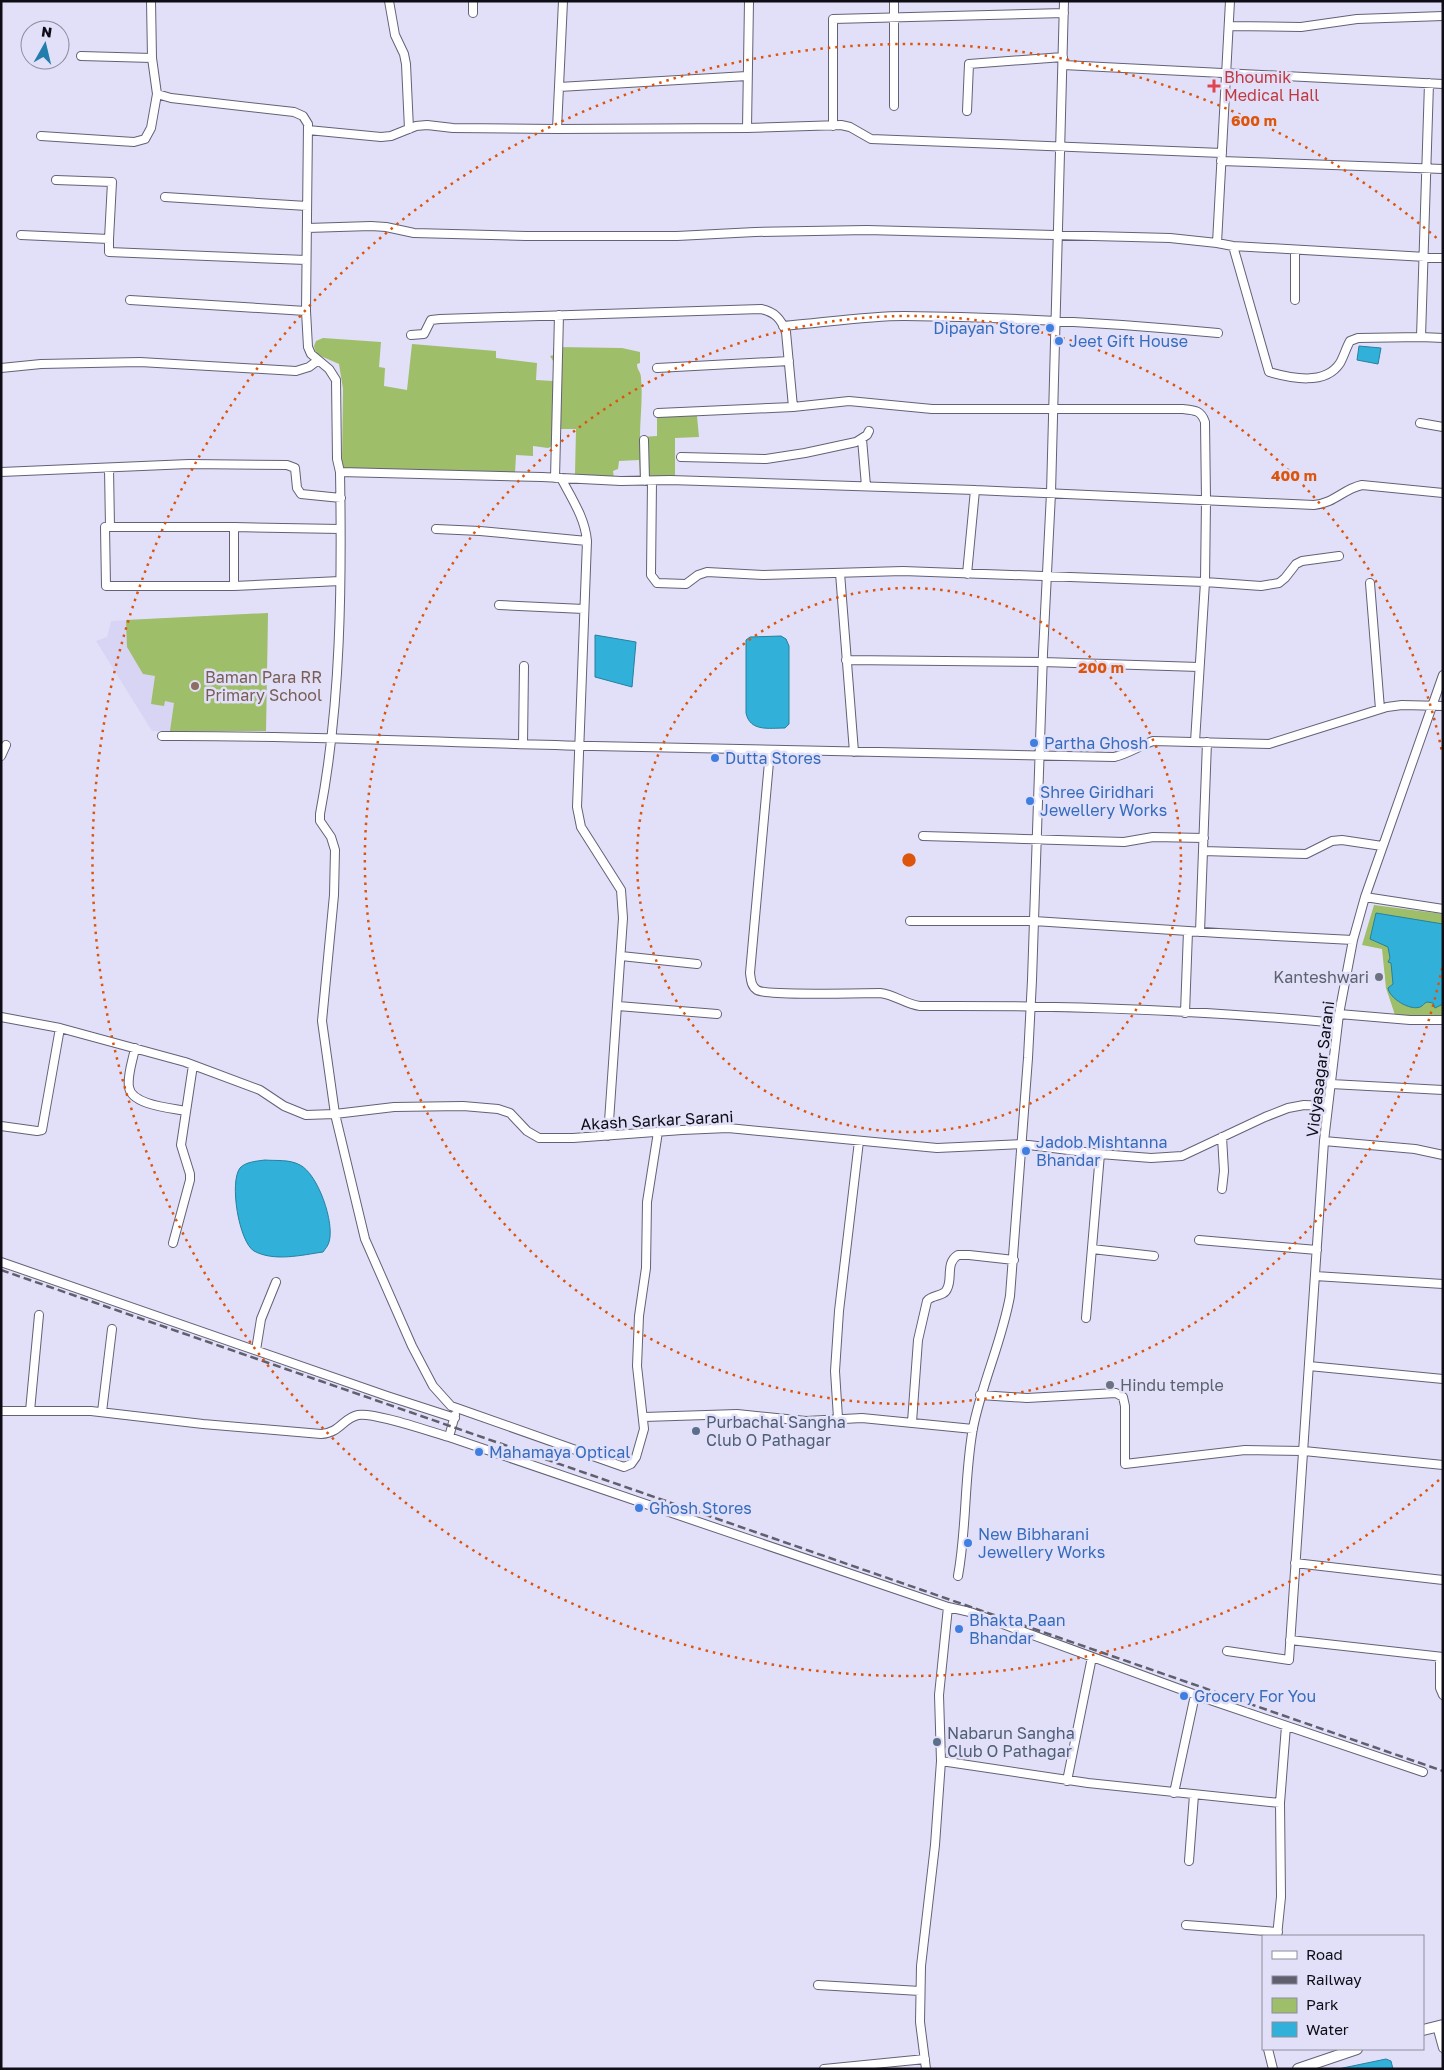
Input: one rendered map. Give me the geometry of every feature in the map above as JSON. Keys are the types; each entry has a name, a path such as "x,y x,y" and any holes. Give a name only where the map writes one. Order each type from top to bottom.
{"street":[{"path":"41,136 134,142 145,138 150,128 157,94 152,58 151,1"},
{"path":"389,1 395,34 404,54 406,64 408,129"},
{"path":"473,1 473,13"},
{"path":"557,129 563,1"},
{"path":"747,128 749,1"},
{"path":"894,1 894,106"},
{"path":"958,1576 973,1430 980,1395 1009,1306 1014,1260 1031,1006 1046,578 1051,493 1054,321 1064,1"},
{"path":"1217,242 1230,1"},
{"path":"833,126 833,19 1064,14"},
{"path":"1229,26 1301,27 1357,19 1443,16"},
{"path":"81,56 152,58"},
{"path":"967,111 970,64 1063,61 1226,73 1443,84"},
{"path":"559,87 747,76"},
{"path":"1421,337 1429,84"},
{"path":"157,94 171,98 294,112 306,119 308,130 306,311 309,351 317,361 329,369 336,380 337,459 340,472 340,581 332,738 320,814 320,821 334,844 335,858 334,895 322,1022 335,1114 365,1239 412,1346 433,1386 451,1406 624,1467 631,1464 636,1457 643,1436 644,1417 639,1392 637,1366 639,1316 646,1268 647,1202 658,1132"},
{"path":"308,130 381,137 391,136 408,129 427,125 453,128 557,129 833,126 850,127 872,139 1443,169"},
{"path":"56,180 112,182 108,252 306,260"},
{"path":"166,197 307,206"},
{"path":"307,228 372,226 414,233 526,236 677,236 755,232 866,230 1170,238 1217,242 1233,246 1443,258"},
{"path":"21,235 109,239"},
{"path":"1233,246 1269,372 1297,377 1323,376 1339,364 1353,339 1443,338"},
{"path":"1295,250 1295,300"},
{"path":"130,300 306,311"},
{"path":"411,335 424,334 431,320 440,319 760,309 771,311 783,326 789,361 793,407"},
{"path":"559,315 558,478 582,517 587,541 576,807 578,820 586,836 621,890 623,918 608,1136"},
{"path":"783,326 902,316 1054,321 1157,327 1218,333"},
{"path":"1,368 41,364 140,362 296,371 309,367 317,361"},
{"path":"657,368 789,361"},
{"path":"658,413 793,407 849,401 932,409 1183,409 1198,411 1203,416 1205,422 1206,500 1205,582 1195,742"},
{"path":"1420,423 1443,427"},
{"path":"681,457 751,460 779,458 856,442 862,439 869,431"},
{"path":"862,439 866,486"},
{"path":"644,440 648,481 651,575 657,583 686,584 698,574 708,572 763,575 903,571 1046,578 1205,582 1261,586 1273,585 1285,578 1296,564 1302,561 1339,556"},
{"path":"1,472 189,464 287,465 295,468 297,488 301,494 340,498"},
{"path":"109,468 110,526"},
{"path":"340,472 866,486 1323,504 1331,502 1352,488 1362,485 1443,493"},
{"path":"967,574 976,490"},
{"path":"340,529 234,526 105,527 106,586 234,586 340,581"},
{"path":"234,526 234,586"},
{"path":"436,529 480,530 587,541"},
{"path":"840,573 854,752"},
{"path":"1370,583 1380,709"},
{"path":"499,604 584,610"},
{"path":"846,660 1043,662 1200,667"},
{"path":"523,744 524,666"},
{"name":"Vidyasagar Sarani","path":"1227,1651 1289,1660 1324,1141 1339,1014 1354,936 1365,897 1443,675"},
{"path":"162,736 332,738 770,751 1114,757 1126,754 1138,746 1153,741 1253,744 1278,742 1380,709 1402,705 1443,706"},
{"path":"1200,932 1207,742"},
{"path":"1,756 6,745"},
{"path":"770,751 750,973 751,983 756,990 780,993 891,994 909,1005 920,1006 1031,1006 1278,1017 1338,1023"},
{"path":"923,836 1037,841 1124,842 1153,838 1204,838"},
{"path":"1203,851 1306,854 1332,841 1342,840 1382,846"},
{"path":"1365,897 1443,909"},
{"path":"910,921 1034,921 1200,932 1354,936"},
{"path":"1185,1013 1188,931"},
{"path":"621,956 697,964"},
{"path":"618,1006 717,1014"},
{"path":"1339,1014 1410,1020 1443,1020"},
{"name":"Akash Sarkar Sarani","path":"1,1017 60,1028 193,1065 260,1090 284,1106 306,1115 335,1114 394,1107 484,1107 510,1113 532,1135 539,1138 608,1136 728,1128 937,1148 1021,1144 1151,1158 1182,1156 1288,1108 1304,1105 1328,1106"},
{"path":"1,1126 37,1132 42,1130 60,1028"},
{"path":"135,1048 128,1084 131,1094 147,1103 186,1111"},
{"path":"173,1242 190,1180 182,1145 193,1065"},
{"path":"1330,1084 1443,1090"},
{"path":"1222,1137 1224,1163 1222,1189"},
{"path":"838,1418 835,1372 839,1311 859,1141"},
{"path":"1324,1141 1415,1149 1443,1155"},
{"path":"1086,1318 1100,1154"},
{"path":"1199,1240 1317,1250"},
{"path":"1092,1249 1154,1256"},
{"path":"912,1422 918,1340 927,1301 931,1296 944,1293 948,1289 951,1263 958,1255 969,1254 1014,1260"},
{"path":"1,1262 454,1418"},
{"path":"1315,1276 1443,1284"},
{"path":"256,1350 261,1319 276,1282"},
{"path":"30,1411 39,1315"},
{"path":"102,1412 112,1329"},
{"path":"1309,1366 1443,1379"},
{"path":"980,1395 1027,1398 1116,1392 1123,1397 1125,1406 1125,1464 1245,1450 1304,1451 1443,1465"},
{"path":"450,1437 457,1408"},
{"path":"1,1411 102,1412 204,1424 321,1434 333,1432 350,1418 366,1415 450,1437 948,1607 970,1612 1195,1695 1423,1772"},
{"path":"644,1417 724,1414 806,1421 838,1418 912,1422 973,1430"},
{"path":"1295,1563 1443,1580"},
{"path":"926,2069 920,2022 921,1966 935,1845 941,1761 939,1695 948,1607"},
{"path":"1290,1640 1442,1657 1440,1688 1443,1695"},
{"path":"1067,1781 1092,1657"},
{"path":"1174,1793 1195,1695"},
{"path":"1186,1925 1277,1934 1281,1897 1280,1803 1286,1726"},
{"path":"941,1761 1067,1781 1280,1803"},
{"path":"1189,1861 1194,1795"},
{"path":"818,1985 920,1991"},
{"path":"1424,2030 1440,2025 1443,2048"},
{"path":"1268,2050 1273,2069"},
{"path":"1298,2069 1354,2050"},
{"path":"824,2069 924,2060"}],"shaded area":[{"name":"Baman Para RR Primary School","path":"268,613 266,731 152,731 96,641 107,637 111,621"}],"green space":[{"path":"323,338 381,342 379,367 385,368 384,386 407,390 412,344 496,351 496,358 537,363 536,380 553,381 555,364 550,356 554,355 553,349 556,347 622,348 640,352 640,363 637,364 642,385 640,437 657,436 657,417 697,416 699,437 675,438 675,479 640,478 639,460 619,461 618,469 613,471 614,478 581,478 581,475 575,474 576,429 558,429 558,444 548,448 533,446 533,456 516,455 515,473 344,469 342,462 343,389 339,364 316,354 314,346 316,341"},
{"name":"Baman Para RR Primary School","path":"268,613 266,731 170,731 174,703 165,701 164,706 151,704 155,676 143,674 127,647 126,620"},
{"path":"1374,905 1443,914 1443,1016 1395,1015 1386,988 1382,949 1362,945"}],"water":[{"path":"1359,346 1381,348 1378,364 1357,360"},
{"path":"595,635 636,642 632,687 595,677"},
{"path":"781,636 786,639 789,646 789,724 785,728 761,728 748,719 746,713 746,640 750,637"},
{"path":"1376,913 1443,924 1443,1004 1435,1008 1433,1003 1427,1002 1420,1007 1411,1007 1401,1003 1389,992 1388,988 1393,984 1391,963 1388,962 1390,958 1388,947 1370,939"},
{"path":"265,1160 296,1163 307,1170 313,1178 324,1200 330,1223 329,1242 323,1252 279,1257 254,1251 249,1245 244,1236 237,1211 235,1186 237,1175 240,1168 245,1164"},
{"path":"1386,2059 1391,2061 1393,2069 1338,2069"}],"railway":[{"path":"1,1270 1443,1771"}],"place":[{"name":"Bhoumik Medical Hall","path":"1214,86"},
{"name":"Dipayan Store","path":"1050,328"},
{"name":"Jeet Gift House","path":"1059,341"},
{"name":"Baman Para RR Primary School","path":"195,686"},
{"name":"Partha Ghosh","path":"1034,743"},
{"name":"Dutta Stores","path":"715,758"},
{"name":"Shree Giridhari Jewellery Works","path":"1030,801"},
{"name":"Kanteshwari","path":"1379,977"},
{"name":"Jadob Mishtanna Bhandar","path":"1026,1151"},
{"name":"Hindu temple","path":"1110,1385"},
{"name":"Purbachal Sangha Club O Pathagar","path":"696,1431"},
{"name":"Mahamaya Optical","path":"479,1452"},
{"name":"Ghosh Stores","path":"639,1508"},
{"name":"New Bibharani Jewellery Works","path":"968,1543"},
{"name":"Bhakta Paan Bhandar","path":"959,1629"},
{"name":"Grocery For You","path":"1184,1696"},
{"name":"Nabarun Sangha Club O Pathagar","path":"937,1742"}]}
